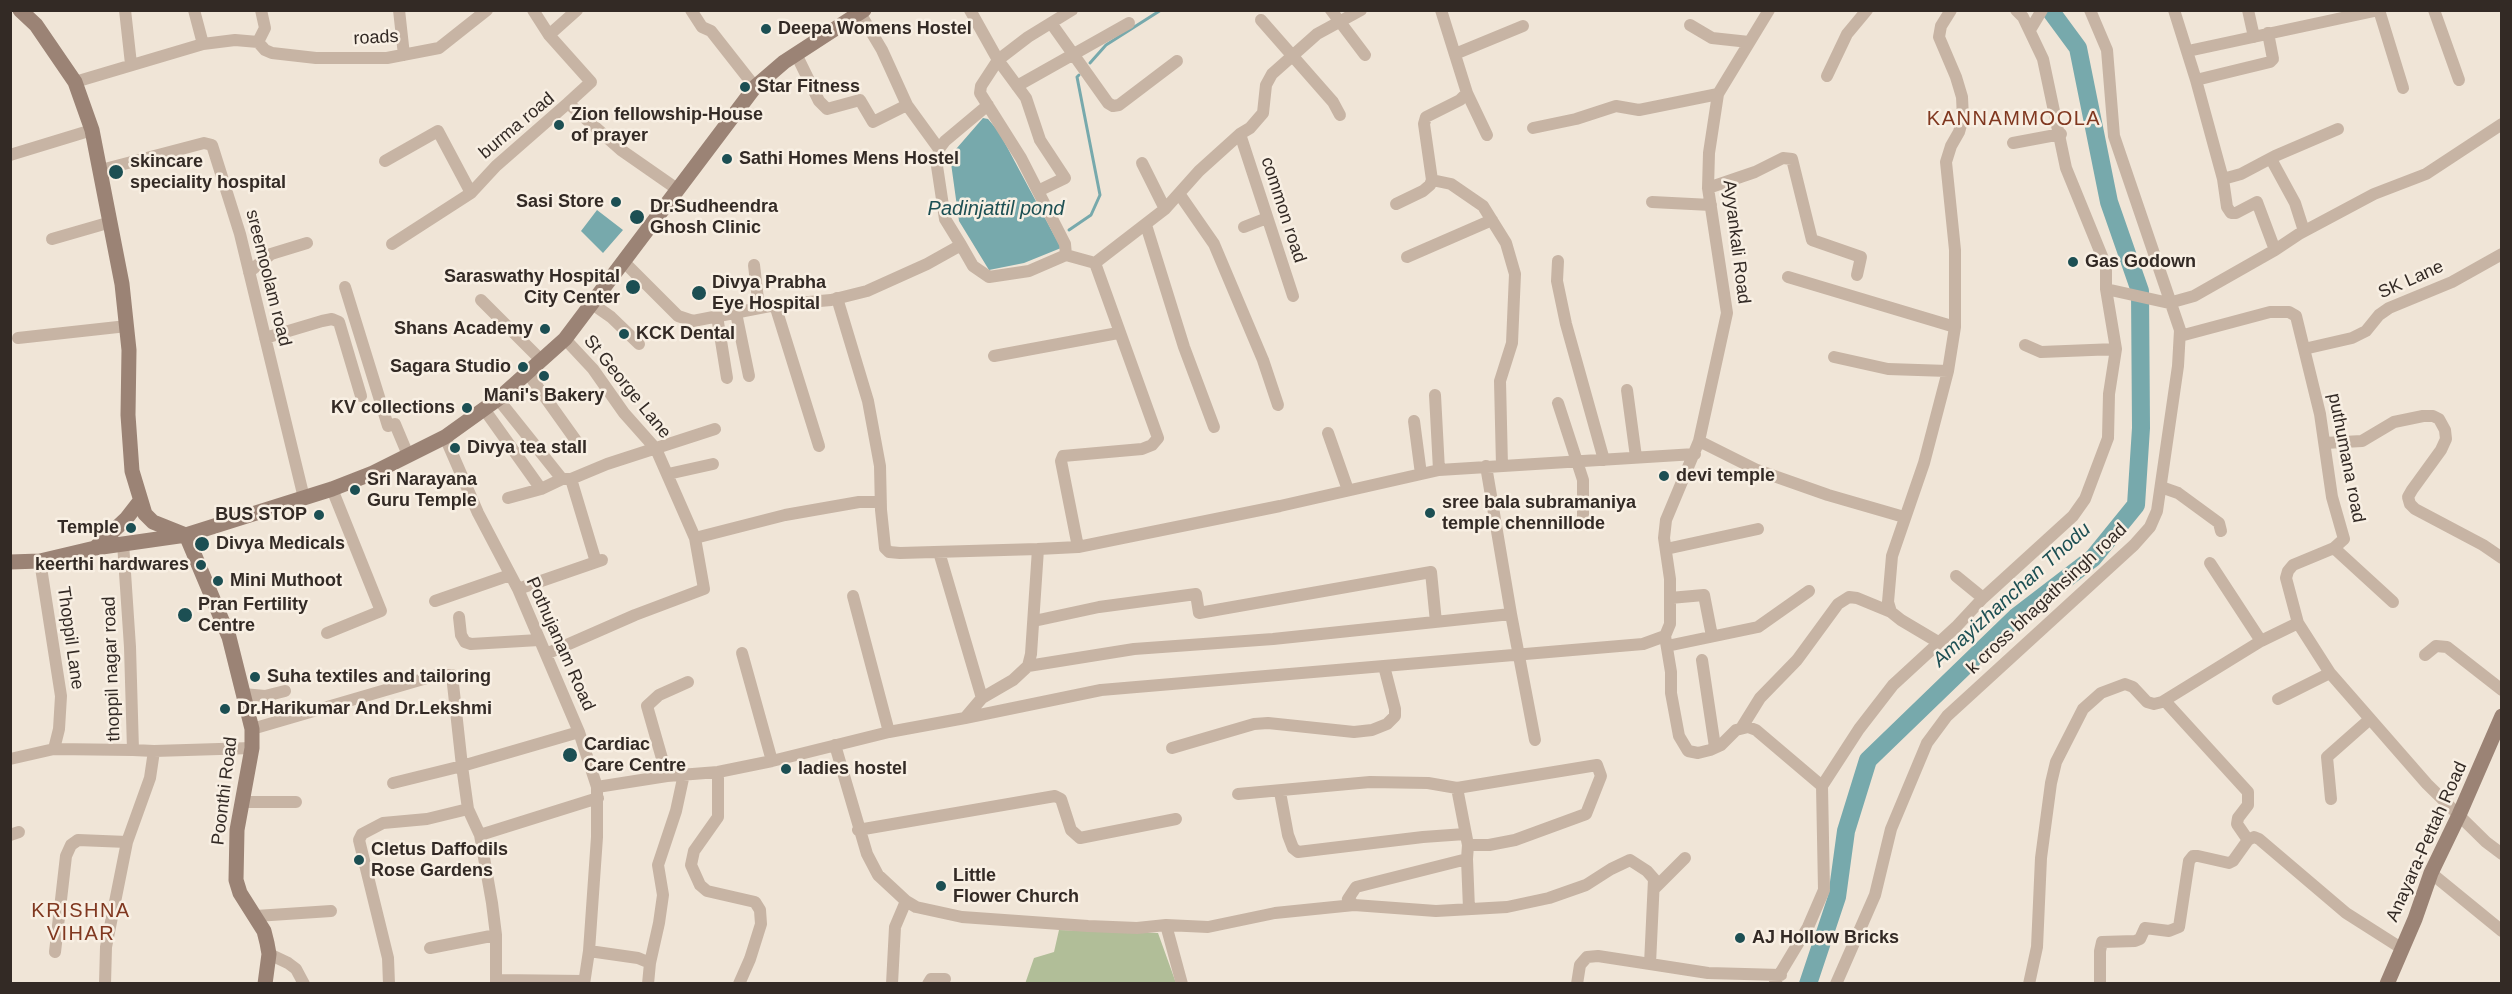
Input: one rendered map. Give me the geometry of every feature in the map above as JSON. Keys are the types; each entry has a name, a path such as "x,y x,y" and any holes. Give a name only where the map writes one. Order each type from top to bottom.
{"main road":[{"path":"20,10 36,25 75,82 92,130 102,170 127,326 128,415 132,471 140,501 145,513 153,522 186,535"},
{"path":"10,562 40,561 123,543 186,535 332,489 445,437 498,399 565,339 755,87 796,54 862,12"},
{"path":"95,548 126,519 140,501"},
{"name":"Poonthi Road","path":"186,535 229,637 252,729 252,748 237,830 236,880 240,893 264,931 269,954 265,984"},
{"name":"Anayara-Pettah Road","path":"2389,982 2431,873 2502,716"}],"street":[{"path":"125,10 131,64"},
{"path":"194,10 203,44"},
{"path":"75,82 203,44 235,40 258,42 265,28 261,10"},
{"path":"399,10 404,55"},
{"name":"roads","path":"258,42 272,53 316,57 387,58 439,48 447,44 486,10"},
{"path":"533,10 549,35 591,82 568,103"},
{"path":"549,35 578,10"},
{"path":"691,10 702,27 711,31 755,87"},
{"path":"970,10 998,60 1026,98 1040,140 1065,178 1038,190"},
{"path":"1066,255 1065,244 1038,190 1021,158 980,93 981,86 998,60 1072,10"},
{"path":"1330,10 1365,55"},
{"path":"1095,263 1166,210 1199,171 1240,134 1250,128 1263,113 1268,78 1317,34 1361,10"},
{"path":"1441,10 1467,93 1487,135"},
{"name":"Ayyankali Road","path":"1715,747 1698,753 1688,751 1679,736 1671,693 1666,641 1670,624 1670,598 1666,520 1699,441 1727,313 1708,188 1709,153 1718,94 1769,10"},
{"path":"1827,76 1847,34 1867,10"},
{"path":"1891,612 1888,602 1892,556 1924,463 1948,371 1955,327 1955,250 1946,162 1963,118 1962,97 1939,37 1941,26 1951,10"},
{"path":"1576,984 1580,965 1587,957 1598,956 1695,971 1778,980 1808,927 1824,890 1822,786 1859,729 1893,685 1983,598 2073,516 2085,499 2108,438 2109,394 2116,349 2106,289 2106,266 2066,168 2061,134 2043,59 2023,17 2016,10"},
{"path":"2030,30 2042,10"},
{"name":"k cross bhagathsingh road","path":"1836,984 1875,896 1891,829 1927,743 1947,716 2134,545 2150,527 2157,511 2178,366 2180,330 2114,136 2108,50 2090,10"},
{"path":"2174,10 2188,51 2231,213 2236,213 2257,202 2275,250"},
{"path":"2248,10 2254,36"},
{"path":"2188,51 2379,10 2403,88"},
{"path":"2434,10 2459,80"},
{"path":"862,12 907,105 939,149"},
{"path":"1261,20 1333,102 1340,115"},
{"path":"1051,23 1108,103 1113,106 1119,105 1177,61"},
{"path":"1017,86 1129,23"},
{"path":"1690,25 1712,38 1749,42"},
{"path":"1455,54 1523,26"},
{"path":"2196,80 2270,62 2273,59 2268,33"},
{"path":"796,54 819,101 827,109 860,100 873,122 907,105"},
{"path":"1396,204 1423,191 1432,180 1424,124 1426,117 1460,100 1467,93"},
{"path":"1533,128 1576,119 1616,106 1639,110 1718,94"},
{"name":"burma road","path":"392,244 471,193 496,166 568,103 621,150 677,189"},
{"path":"988,105 945,141 939,149 937,166 945,219 973,266 989,277 1029,271 1066,255 1095,263"},
{"path":"2106,289 2169,303 2194,296 2304,231 2374,194 2426,174 2502,124"},
{"path":"2223,179 2241,174 2338,129"},
{"path":"11,155 92,130"},
{"path":"385,161 438,131 471,193"},
{"name":"common road","path":"1240,134 1293,296"},
{"path":"2013,143 2061,134"},
{"name":"sreemoolam road","path":"102,170 204,143 212,145 249,272 304,498"},
{"path":"1708,188 1755,172 1783,158 1792,159 1812,240 1861,256 1857,275"},
{"path":"2271,159 2295,203 2304,231"},
{"path":"1142,163 1166,210"},
{"path":"1432,180 1451,184 1483,206 1506,243 1515,274 1512,343 1500,381 1502,465"},
{"path":"1180,195 1214,244 1259,350 1278,405"},
{"path":"1652,202 1711,205"},
{"path":"1244,227 1267,218"},
{"path":"1407,256 1492,220"},
{"path":"52,239 111,222"},
{"path":"1146,225 1184,347 1214,427"},
{"path":"249,272 271,254 307,243"},
{"path":"623,261 678,316 693,321 775,305 837,298 867,291 927,264 961,245"},
{"name":"SK Lane","path":"2304,349 2352,338 2366,331 2379,315 2389,308 2452,282 2502,254"},
{"path":"1558,261 1557,281 1566,324 1604,460"},
{"path":"1078,548 1061,461 1063,456 1142,449 1152,445 1158,438 1118,333 1095,263"},
{"path":"754,265 759,308"},
{"path":"1788,277 1955,327"},
{"path":"345,287 388,426 395,424 408,455"},
{"path":"837,298 868,401 880,466 883,540 889,552 1078,548 1438,470 1695,454"},
{"path":"481,300 540,359"},
{"path":"591,303 611,316 639,344"},
{"path":"775,305 819,446"},
{"path":"736,312 749,376"},
{"name":"puthumana road","path":"2180,336 2270,312 2289,312 2296,316 2325,443 2332,496 2344,539 2334,548"},
{"path":"717,316 727,378"},
{"path":"265,338 322,321 332,319 339,322 361,396"},
{"path":"18,338 127,326"},
{"path":"994,356 1118,333"},
{"name":"St George Lane","path":"546,654 634,615 704,589 695,538 656,449 624,413 593,369 565,339"},
{"path":"2025,345 2042,352 2116,349"},
{"path":"1834,357 1888,369 1948,371"},
{"path":"526,372 582,449"},
{"path":"1627,390 1635,458"},
{"path":"1435,395 1438,470"},
{"path":"498,399 566,479 600,561 518,589"},
{"path":"1558,403 1583,480 1583,518"},
{"path":"484,409 541,489"},
{"path":"2325,443 2362,441 2394,422 2423,416 2433,416 2439,419 2445,430 2446,439 2441,450 2408,497 2410,504 2502,558"},
{"path":"1414,421 1421,474"},
{"path":"508,498 541,489 715,429"},
{"path":"1328,433 1348,490"},
{"name":"Pothujanam Road","path":"445,437 478,513 518,589 546,654 579,732 597,793 589,951 584,982"},
{"path":"1699,441 1757,470 1828,495 1904,517"},
{"path":"668,474 713,464"},
{"path":"1486,466 1535,740"},
{"path":"2161,487 2178,493 2219,523 2221,531"},
{"path":"327,633 381,611 332,489"},
{"path":"695,538 785,515 859,502 880,502"},
{"path":"1666,549 1758,529"},
{"name":"thoppil nagar road","path":"123,543 130,647 133,750 154,752 252,748"},
{"path":"2393,602 2334,548 2293,566 2288,571 2288,587 2298,623 2330,673 2427,784 2502,854"},
{"path":"1028,666 1034,621 1038,549"},
{"path":"939,552 982,698"},
{"name":"Thoppil Lane","path":"40,561 61,696 59,729 54,749"},
{"path":"2210,563 2261,641"},
{"path":"1034,621 1099,607 1196,594 1199,613 1431,572 1436,622"},
{"path":"435,601 510,575"},
{"path":"1956,576 1983,598"},
{"path":"480,835 597,793 667,776 718,772 889,732 1101,690 1643,644 1712,636 1758,627 1809,591"},
{"path":"1670,598 1704,595 1712,636"},
{"path":"854,596 889,732"},
{"path":"1702,660 1715,747 1742,727 1760,698 1797,660 1838,604 1849,597 1891,612 1938,642"},
{"path":"965,718 982,698 1013,680 1028,666 1134,649 1273,639 1511,614"},
{"path":"459,617 461,635 465,642 471,644 539,640"},
{"path":"2030,984 2037,947 2041,858 2056,762 2083,709 2102,693 2125,684 2133,687 2147,702 2154,705 2165,701 2261,641 2298,623"},
{"path":"2425,655 2436,646 2447,647 2502,690"},
{"path":"742,653 772,761"},
{"path":"1172,748 1254,724 1268,723 1354,732 1387,724 1395,716 1395,708 1384,666"},
{"path":"2278,699 2330,673"},
{"path":"252,729 429,677 452,675 468,810 480,835 496,935 496,982 584,982"},
{"path":"667,776 647,706 659,695 688,682"},
{"path":"243,694 265,696 285,692"},
{"path":"2165,701 2248,792 2248,805 2236,824 2248,840"},
{"path":"2331,799 2327,758 2370,719"},
{"path":"1742,727 1756,730 1822,786"},
{"path":"393,783 462,766 579,732"},
{"path":"835,745 858,830 878,875 906,901 916,907 962,917 1088,926 1208,927 1275,912 1354,904 1436,911 1507,907 1550,897 1586,885 1630,860 1647,871 1654,879 1650,964"},
{"path":"10,759 54,749 133,750"},
{"path":"105,984 106,947 128,842 150,778 154,752"},
{"path":"1238,794 1280,792 1370,782 1428,783 1457,788 1597,765 1601,776 1586,814 1515,840 1489,845 1466,840 1423,837 1298,852 1293,848 1288,835 1280,792"},
{"path":"718,772 718,818 694,851 691,865 700,885 706,891 755,902 760,910 761,924 739,984"},
{"path":"648,984 663,895 658,865 676,811 684,774"},
{"path":"1457,788 1466,840 1468,909"},
{"path":"858,830 1054,796 1061,799 1071,830 1080,838 1176,819"},
{"path":"242,802 296,802"},
{"path":"389,984 388,958 359,840 362,834 383,823 427,819 468,810"},
{"path":"2100,984 2102,942 2140,939 2145,928 2169,930 2179,927 2189,861 2193,856 2229,863 2248,840 2254,837 2346,913 2401,948"},
{"path":"55,951 66,856 70,845 78,840 128,842"},
{"path":"1655,888 1685,858"},
{"path":"1354,904 1348,899 1356,886 1467,860"},
{"path":"2431,873 2502,931"},
{"path":"892,984 895,927 906,901"},
{"path":"255,916 331,910"},
{"path":"1166,925 1182,984"},
{"path":"430,948 496,935"},
{"path":"589,951 638,958 650,963"},
{"path":"269,954 296,969 304,984"},
{"path":"1688,984 1695,971"},
{"path":"928,984 931,979 945,979"}],"green space":[{"path":"1059,930 1158,933 1176,983 1025,984 1034,958 1054,952"}],"water":[{"name":"Padinjattil pond","path":"983,118 988,119 999,132 1061,248 1024,263 989,270 959,221 950,156"},
{"path":"597,210 623,230 603,253 581,231"}],"waterway":[{"path":"1090,63 1106,45 1161,10"},
{"name":"Amayizhanchan Thodu","path":"1808,984 1837,897 1846,831 1868,760 2016,617 2093,558 2136,505 2141,428 2140,291 2109,202 2078,48 2050,10"},
{"path":"1069,230 1091,215 1100,195 1077,77 1079,75"}],"place":[{"name":"Deepa Womens Hostel","path":"766,29"},
{"name":"Star Fitness","path":"745,87"},
{"name":"Zion fellowship-House of prayer","path":"559,125"},
{"name":"Sathi Homes Mens Hostel","path":"727,159"},
{"name":"skincare speciality hospital","path":"116,172"},
{"name":"Sasi Store","path":"616,202"},
{"name":"Dr.Sudheendra Ghosh Clinic","path":"637,217"},
{"name":"Gas Godown","path":"2073,262"},
{"name":"Saraswathy Hospital City Center","path":"633,287"},
{"name":"Divya Prabha Eye Hospital","path":"699,293"},
{"name":"Shans Academy","path":"545,329"},
{"name":"KCK Dental","path":"624,334"},
{"name":"Sagara Studio","path":"523,367"},
{"name":"Mani's Bakery","path":"544,376"},
{"name":"KV collections","path":"467,408"},
{"name":"Divya tea stall","path":"455,448"},
{"name":"devi temple","path":"1664,476"},
{"name":"Sri Narayana Guru Temple","path":"355,490"},
{"name":"sree bala subramaniya temple chennillode","path":"1430,513"},
{"name":"BUS STOP","path":"319,515"},
{"name":"Temple","path":"131,528"},
{"name":"Divya Medicals","path":"202,544"},
{"name":"keerthi hardwares","path":"201,565"},
{"name":"Mini Muthoot","path":"218,581"},
{"name":"Pran Fertility Centre","path":"185,615"},
{"name":"Suha textiles and tailoring","path":"255,677"},
{"name":"Dr.Harikumar And Dr.Lekshmi","path":"225,709"},
{"name":"Cardiac Care Centre","path":"570,755"},
{"name":"ladies hostel","path":"786,769"},
{"name":"Cletus Daffodils Rose Gardens","path":"359,860"},
{"name":"Little Flower Church","path":"941,886"},
{"name":"AJ Hollow Bricks","path":"1740,938"}],"district":[{"name":"KANNAMMOOLA","path":"2014,119"},
{"name":"KRISHNA VIHAR","path":"81,922"}]}
